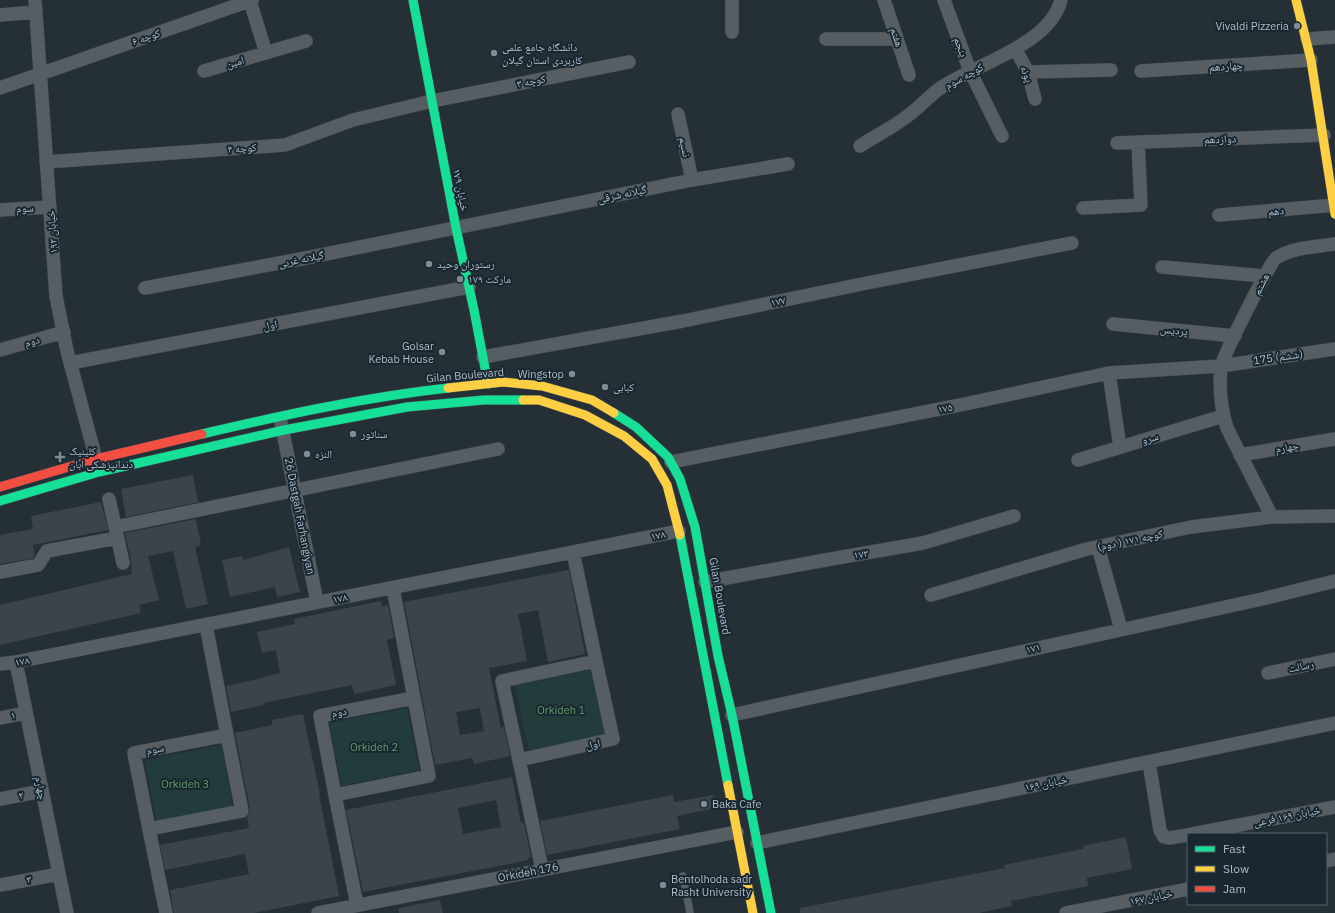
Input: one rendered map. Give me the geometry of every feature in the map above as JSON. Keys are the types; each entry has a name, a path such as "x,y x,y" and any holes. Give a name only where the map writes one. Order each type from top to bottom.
{"main road":[{"name":"خیابان ۱۷۹","path":"414,0 456,228 488,384"},
{"path":"1296,0 1307,39 1311,60 1335,208"},
{"name":"Gilan Boulevard","path":"0,486 96,459 280,417 402,393 503,382 542,386 592,400 636,427 668,457 680,479 695,527 718,656 732,715 771,913"},
{"path":"0,501 99,472 284,430 407,407 484,400 539,400 585,415 624,436 652,460 667,485 679,530 753,913"}],"street":[{"path":"251,0 266,53"},
{"name":"کوچه ۶","path":"40,74 251,0"},
{"path":"732,0 732,32"},
{"name":"هفتم","path":"884,0 909,74"},
{"name":"پنجم","path":"944,0 970,71 1002,136"},
{"name":"کوچه سوم","path":"860,146 907,117 939,90 970,71 1016,50 1044,29 1059,10 1061,0"},
{"path":"0,15 36,6"},
{"name":"خیابان ۱۹۲","path":"36,6 56,296 70,363 96,459"},
{"path":"1307,39 1335,37"},
{"path":"826,40 898,39"},
{"name":"امین","path":"204,71 306,41"},
{"name":"پونه","path":"1016,50 1028,72 1035,99"},
{"name":"چهاردهم","path":"1142,71 1311,60"},
{"name":"کوچه ۳","path":"432,101 629,62"},
{"path":"1028,72 1111,70"},
{"path":"0,88 40,74"},
{"name":"کوچه ۴","path":"46,162 285,145 353,120 432,101"},
{"name":"نسیم","path":"678,114 692,180"},
{"name":"دوازدهم","path":"1117,143 1324,135"},
{"path":"1083,208 1141,205 1138,142"},
{"name":"گیلانه شرقی","path":"456,228 692,180 788,164"},
{"name":"سوم","path":"0,210 50,207"},
{"name":"دهم","path":"1219,215 1335,208"},
{"name":"گیلانه غربی","path":"145,288 456,228"},
{"name":"۱۷۷","path":"483,357 683,321 868,283 1072,244"},
{"name":"هشتم","path":"1221,366 1264,276 1274,259 1289,251 1335,244"},
{"path":"1162,267 1264,276"},
{"name":"اول","path":"70,363 469,287"},
{"name":"پردیس","path":"1113,324 1235,336"},
{"name":"دوم","path":"0,350 64,332"},
{"name":"175 (ششم)","path":"1221,366 1335,349"},
{"path":"1221,366 1221,398 1223,416 1227,428 1272,517"},
{"name":"۱۷۵","path":"671,462 964,404 1109,373 1221,366"},
{"path":"1109,373 1120,447"},
{"name":"سرو","path":"1078,460 1223,416"},
{"name":"26 Dastgah Farhangiyan","path":"280,417 284,430 317,602"},
{"name":"چهارم","path":"1240,454 1335,439"},
{"path":"0,572 38,565 47,552 116,532 295,490 498,449"},
{"path":"109,499 122,563"},
{"name":"۱۷۳","path":"706,582 923,543 1014,516"},
{"name":"کوچه ۱۷۱ ( دوم)","path":"931,595 1098,547 1191,527 1272,517 1335,516"},
{"name":"۱۷۸","path":"0,664 206,625 679,530"},
{"path":"1098,547 1121,629"},
{"name":"اول","path":"519,760 613,739 573,552"},
{"name":"۱۷۱","path":"732,715 1262,599 1335,581"},
{"path":"335,795 429,776 393,588"},
{"path":"149,829 242,811 206,625"},
{"name":"رسالت","path":"1268,673 1335,659"},
{"path":"542,870 502,682 596,661"},
{"name":"چهارم","path":"16,662 67,913"},
{"name":"دوم","path":"357,905 320,716 414,698"},
{"name":"۱","path":"0,718 26,713"},
{"name":"خیابان ۱۶۹","path":"757,843 1335,723"},
{"name":"سوم","path":"166,913 134,753 227,735"},
{"path":"1149,762 1160,830 1164,837 1169,838 1187,835"},
{"name":"۲","path":"0,799 42,791"},
{"name":"خیابان ۱۶۹ فرعی","path":"1197,833 1335,806"},
{"name":"Orkideh 176","path":"318,913 737,832"},
{"name":"۳","path":"0,885 59,874"},
{"name":"خیابان ۱۶۷","path":"1066,913 1187,889"}],"lane":[{"path":"683,876 690,913"}],"green space":[{"name":"Orkideh 1","path":"594,669 607,735 529,751 515,686"},
{"name":"Orkideh 2","path":"407,708 419,770 342,786 329,723"},
{"name":"Orkideh 3","path":"221,745 233,807 156,821 145,760"}],"building":[{"path":"193,475 198,502 126,517 121,489"},
{"path":"101,502 108,530 33,545 35,555 33,558 0,564 0,535 33,529 31,516"},
{"path":"196,519 201,545 195,547 208,604 186,609 173,551 148,556 159,600 139,605 141,613 0,645 0,605 132,574 131,561 125,533"},
{"path":"289,547 300,592 277,597 275,587 230,597 222,560 242,556 243,560"},
{"path":"569,570 585,654 548,662 538,610 518,614 527,661 489,668 501,728 504,727 510,756 474,764 472,758 435,765 404,602","holes":["480,708 484,731 460,735 456,712"]},
{"path":"381,601 382,607 388,605 394,638 387,640 396,685 354,694 352,685 263,703 264,705 231,712 226,686 280,673 276,650 262,653 257,632 295,624 294,619"},
{"path":"303,714 339,896 254,913 174,913 170,890 249,874 245,854 165,870 160,845 249,828 247,817 250,809 235,733 272,725 272,720"},
{"path":"512,777 521,823 524,823 531,857 528,858 529,860 363,892 346,810","holes":["496,800 501,827 463,834 458,808"]},
{"path":"673,795 674,802 713,795 716,808 677,816 680,829 547,855 540,821"},
{"path":"1126,837 1132,869 1087,878 1088,886 1011,901 1012,906 979,913 800,913 800,908 1005,868 1004,865 1083,849 1083,846"},
{"path":"440,900 443,913 399,913 399,908"}],"traffic: fast":[{"path":"413,0 456,228 488,384"},
{"path":"202,434 325,407 386,396 448,388"},
{"path":"0,501 99,472 284,430 407,407 484,400 523,400"},
{"path":"614,413 636,427 668,457 680,479 695,527 718,656 732,715 771,913"},
{"path":"680,535 728,785"}],"traffic: slow":[{"path":"1296,0 1311,60 1335,214"},
{"path":"448,388 503,382 542,386 592,400 614,413"},
{"path":"523,400 539,400 585,415 624,436 652,459 667,485 680,535"},
{"path":"728,785 753,913"}],"traffic: jam":[{"path":"0,487 96,459 202,434"}],"place":[{"name":"Vivaldi Pizzeria","path":"1297,26"},
{"name":"دانشگاه جامع علمی کاربردی استان گیلان","path":"494,53"},
{"name":"رستوران وحید","path":"429,264"},
{"name":"۱۷۹ مارکت","path":"460,279"},
{"name":"Golsar Kebab House","path":"442,352"},
{"name":"Wingstop","path":"572,374"},
{"name":"کبابی","path":"605,387"},
{"name":"سناتور","path":"353,434"},
{"name":"النزه","path":"307,454"},
{"name":"کلینیک دندانپزشکی ابان","path":"60,457"},
{"name":"Baka Cafe","path":"704,804"},
{"name":"Bentolhoda sadr Rasht University","path":"663,885"}]}
